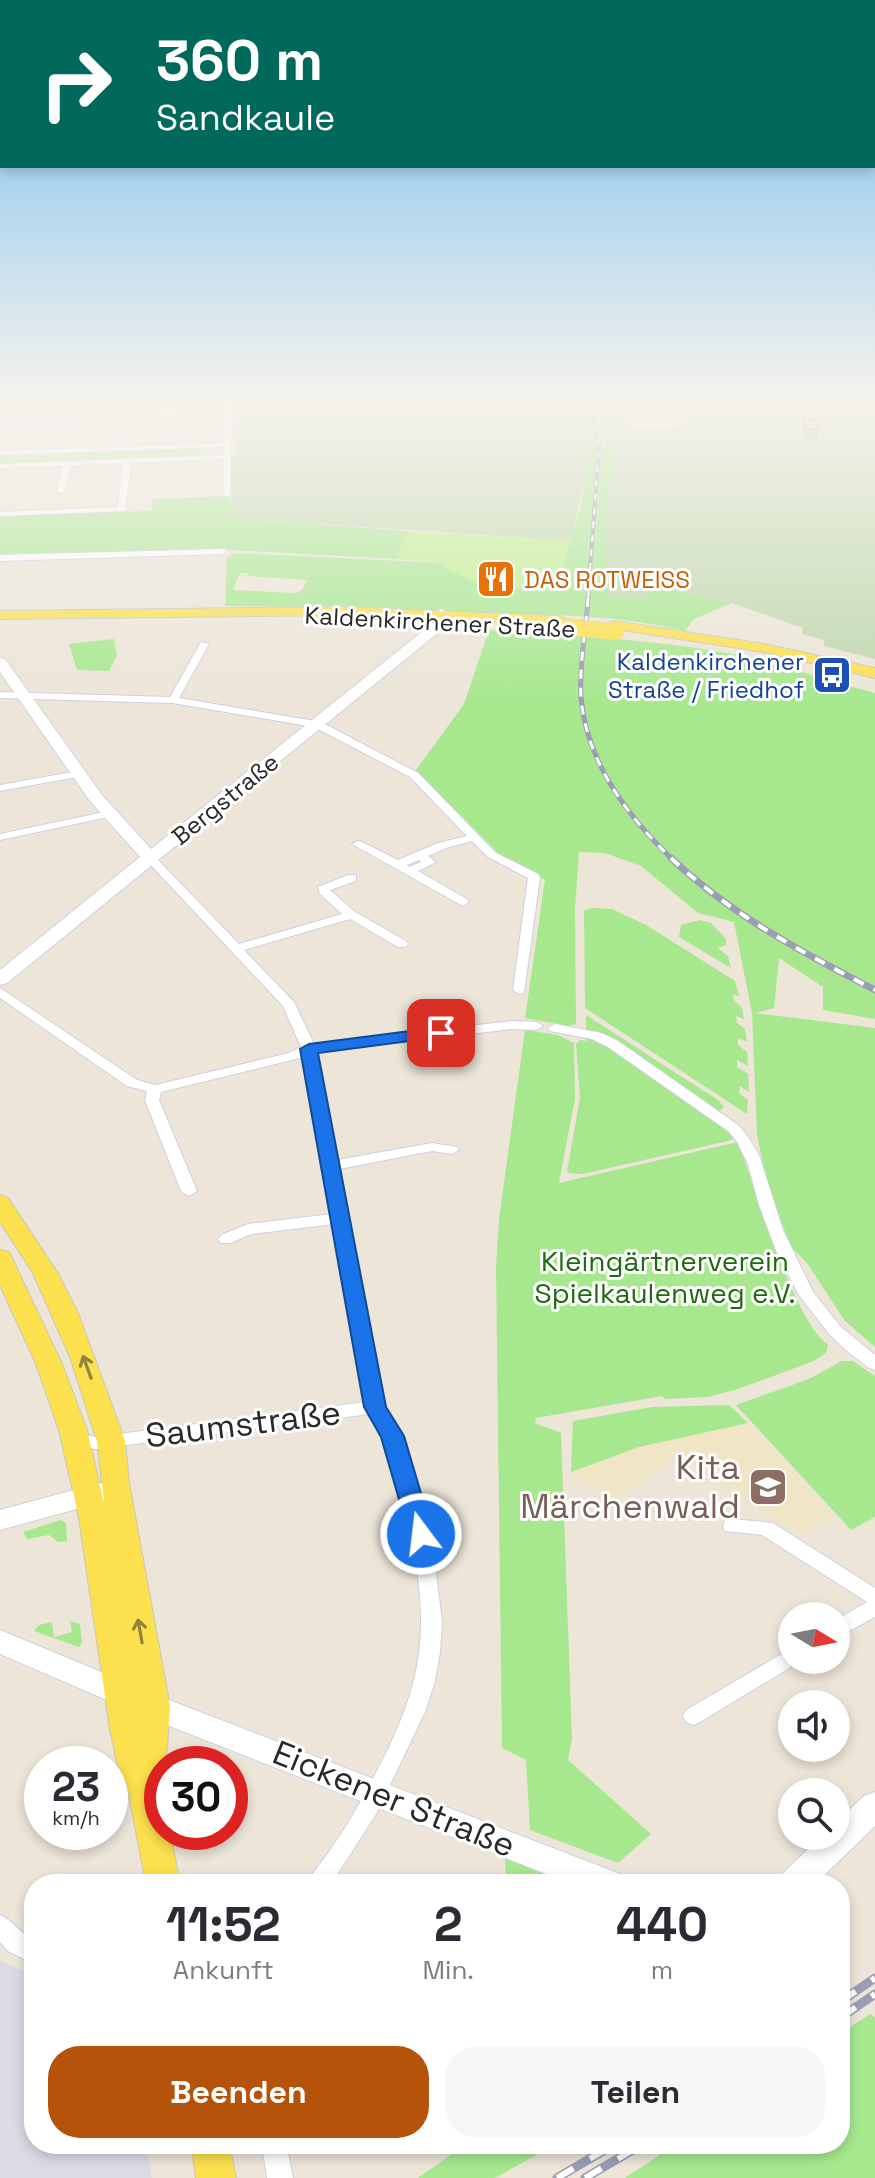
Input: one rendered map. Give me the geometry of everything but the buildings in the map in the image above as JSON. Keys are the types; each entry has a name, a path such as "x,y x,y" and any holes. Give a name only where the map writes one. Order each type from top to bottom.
{"main road":[{"name":"Kaldenkirchener Straße","path":"0,618 441,616 554,622 752,645 875,673"},
{"name":"Kaldenkirchener Straße","path":"615,628 759,654 875,681"},
{"path":"0,1203 45,1272 65,1313 111,1441 101,1489 119,1690 134,1766 143,1782 161,1874"},
{"path":"0,1258 49,1364 75,1440 101,1489 154,1707 151,1747 143,1782"},
{"path":"212,2154 216,2178"}],"street":[{"path":"0,514 122,509 123,501"},
{"path":"0,558 222,551"},
{"name":"Bergstraße","path":"0,979 440,624 441,616"},
{"path":"173,700 204,644"},
{"path":"0,662 78,774 109,814 151,859"},
{"path":"0,695 173,700 317,724 414,775 492,855 534,877 519,990"},
{"path":"0,788 78,774"},
{"path":"0,837 109,814"},
{"path":"404,868 419,855 442,845 476,837"},
{"path":"358,844 463,902"},
{"name":"Saumstraße","path":"151,859 289,1005 309,1049 375,1407 392,1436 406,1477 428,1563 434,1610 431,1656 424,1692 406,1738 377,1793 339,1859 326,1874"},
{"path":"352,878 324,887 324,891 351,915 402,944"},
{"path":"236,949 351,915"},
{"path":"0,992 132,1083 155,1089 294,1056 309,1049 513,1025 536,1026"},
{"path":"555,1028 582,1032 613,1044 733,1128 749,1143 767,1205 797,1284 823,1320 852,1348 875,1364"},
{"path":"155,1089 152,1100 189,1191"},
{"path":"330,1166 432,1147 452,1150"},
{"path":"226,1239 248,1229 339,1218"},
{"name":"Saumstraße","path":"75,1440 87,1443 111,1441 375,1407"},
{"path":"0,1520 101,1489"},
{"path":"732,1526 766,1528 875,1598"},
{"path":"850,1622 875,1607"},
{"name":"Eickener Straße","path":"0,1642 154,1707 584,1874"},
{"path":"693,1716 778,1664"},
{"path":"804,1874 875,1806"},
{"path":"0,1926 24,1947"},
{"path":"276,2154 280,2178"}],"shaded area":[{"name":"Kita Märchenwald","path":"748,1423 834,1515 799,1534 679,1455 612,1502 571,1472 639,1447"},
{"path":"0,1960 24,1972 24,2154 147,2154 152,2178 0,2178"}],"green space":[{"path":"153,501 231,501 232,518 408,531 396,559 212,549 0,557 0,515 152,511"},
{"path":"232,501 580,501 571,541 232,518"},
{"path":"582,501 607,501 605,515 608,592 611,597 646,598 646,584 732,603 694,619 685,631 640,622 571,616 225,606 227,557 235,553 445,563 484,587 510,587 570,569 562,569","holes":["240,573 248,573 247,576 307,580 302,590 296,593 233,590"]},
{"path":"607,501 875,501 875,659 824,646 824,640 802,634 803,628 732,603 647,584 647,598 611,597 608,592 605,515"},
{"path":"408,531 571,541 562,568 571,569 565,591 484,587 444,567 444,563 396,559"},
{"path":"489,630 697,648 783,667 875,693 875,1019 823,1010 823,987 779,958 774,1008 755,1013 875,1028 875,1347 845,1321 807,1263 791,1247 769,1189 757,1136 752,1013 734,922 698,913 641,866 605,853 579,852 575,909 576,1024 568,1026 525,1018 545,880 501,856 416,770 464,704"},
{"path":"114,639 117,655 109,671 77,670 69,644"},
{"path":"592,908 612,909 646,925 735,981 739,996 733,994 734,1000 742,1008 744,1019 736,1016 737,1023 745,1029 747,1042 738,1038 738,1045 747,1052 748,1066 737,1060 737,1067 748,1074 749,1092 740,1086 739,1093 748,1100 747,1114 585,1008 584,911"},
{"path":"700,920 711,923 726,939 726,945 718,948 728,956 731,968 679,937 681,925"},
{"path":"586,1015 718,1100 724,1107 720,1111 737,1123 586,1030"},
{"path":"525,1030 558,1035 574,1043 575,1098 559,1183 738,1142 789,1283 816,1332 828,1344 826,1353 814,1361 708,1397 665,1399 662,1396 536,1418 535,1423 561,1433 572,1739 568,1760 651,1834 618,1863 530,1830 526,1760 502,1748 496,1267 499,1219"},
{"path":"582,1035 598,1040 723,1125 733,1135 732,1140 583,1174 569,1173 580,1098 576,1044 580,1040 587,1041"},
{"name":"Kleingärtnerverein Spielkaulenweg e.V.","path":"842,1361 853,1361 875,1376 875,1517 851,1530 736,1405 809,1379"},
{"path":"729,1405 748,1423 639,1447 571,1472 573,1421 652,1407"},
{"path":"61,1520 66,1523 67,1541 58,1542 49,1535 27,1539 23,1532"},
{"path":"70,1621 80,1624 82,1642 79,1647 34,1631 39,1625 52,1622 54,1637 72,1632"},
{"path":"505,1856 548,1874 506,1874"},
{"path":"870,2014 875,2018 875,2178 625,2178 661,2154 850,2154 850,2027"},
{"path":"452,2154 538,2154 495,2178 418,2178"}],"railway":[{"path":"588,600 595,501"},
{"path":"588,598 581,697 591,744 600,766 625,807 671,858"},
{"path":"671,858 742,915 875,990"},
{"path":"850,1995 875,1978"},
{"path":"850,2011 875,1994"},
{"path":"557,2178 598,2154"},
{"path":"585,2178 626,2154"}],"place":[{"name":"DAS ROTWEISS","path":"496,579"},
{"name":"Kaldenkirchener Straße / Friedhof","path":"832,675"},
{"name":"Kita Märchenwald","path":"768,1487"}],"route":[{"path":"421,1534 392,1436 375,1407 309,1049 441,1033"}]}
